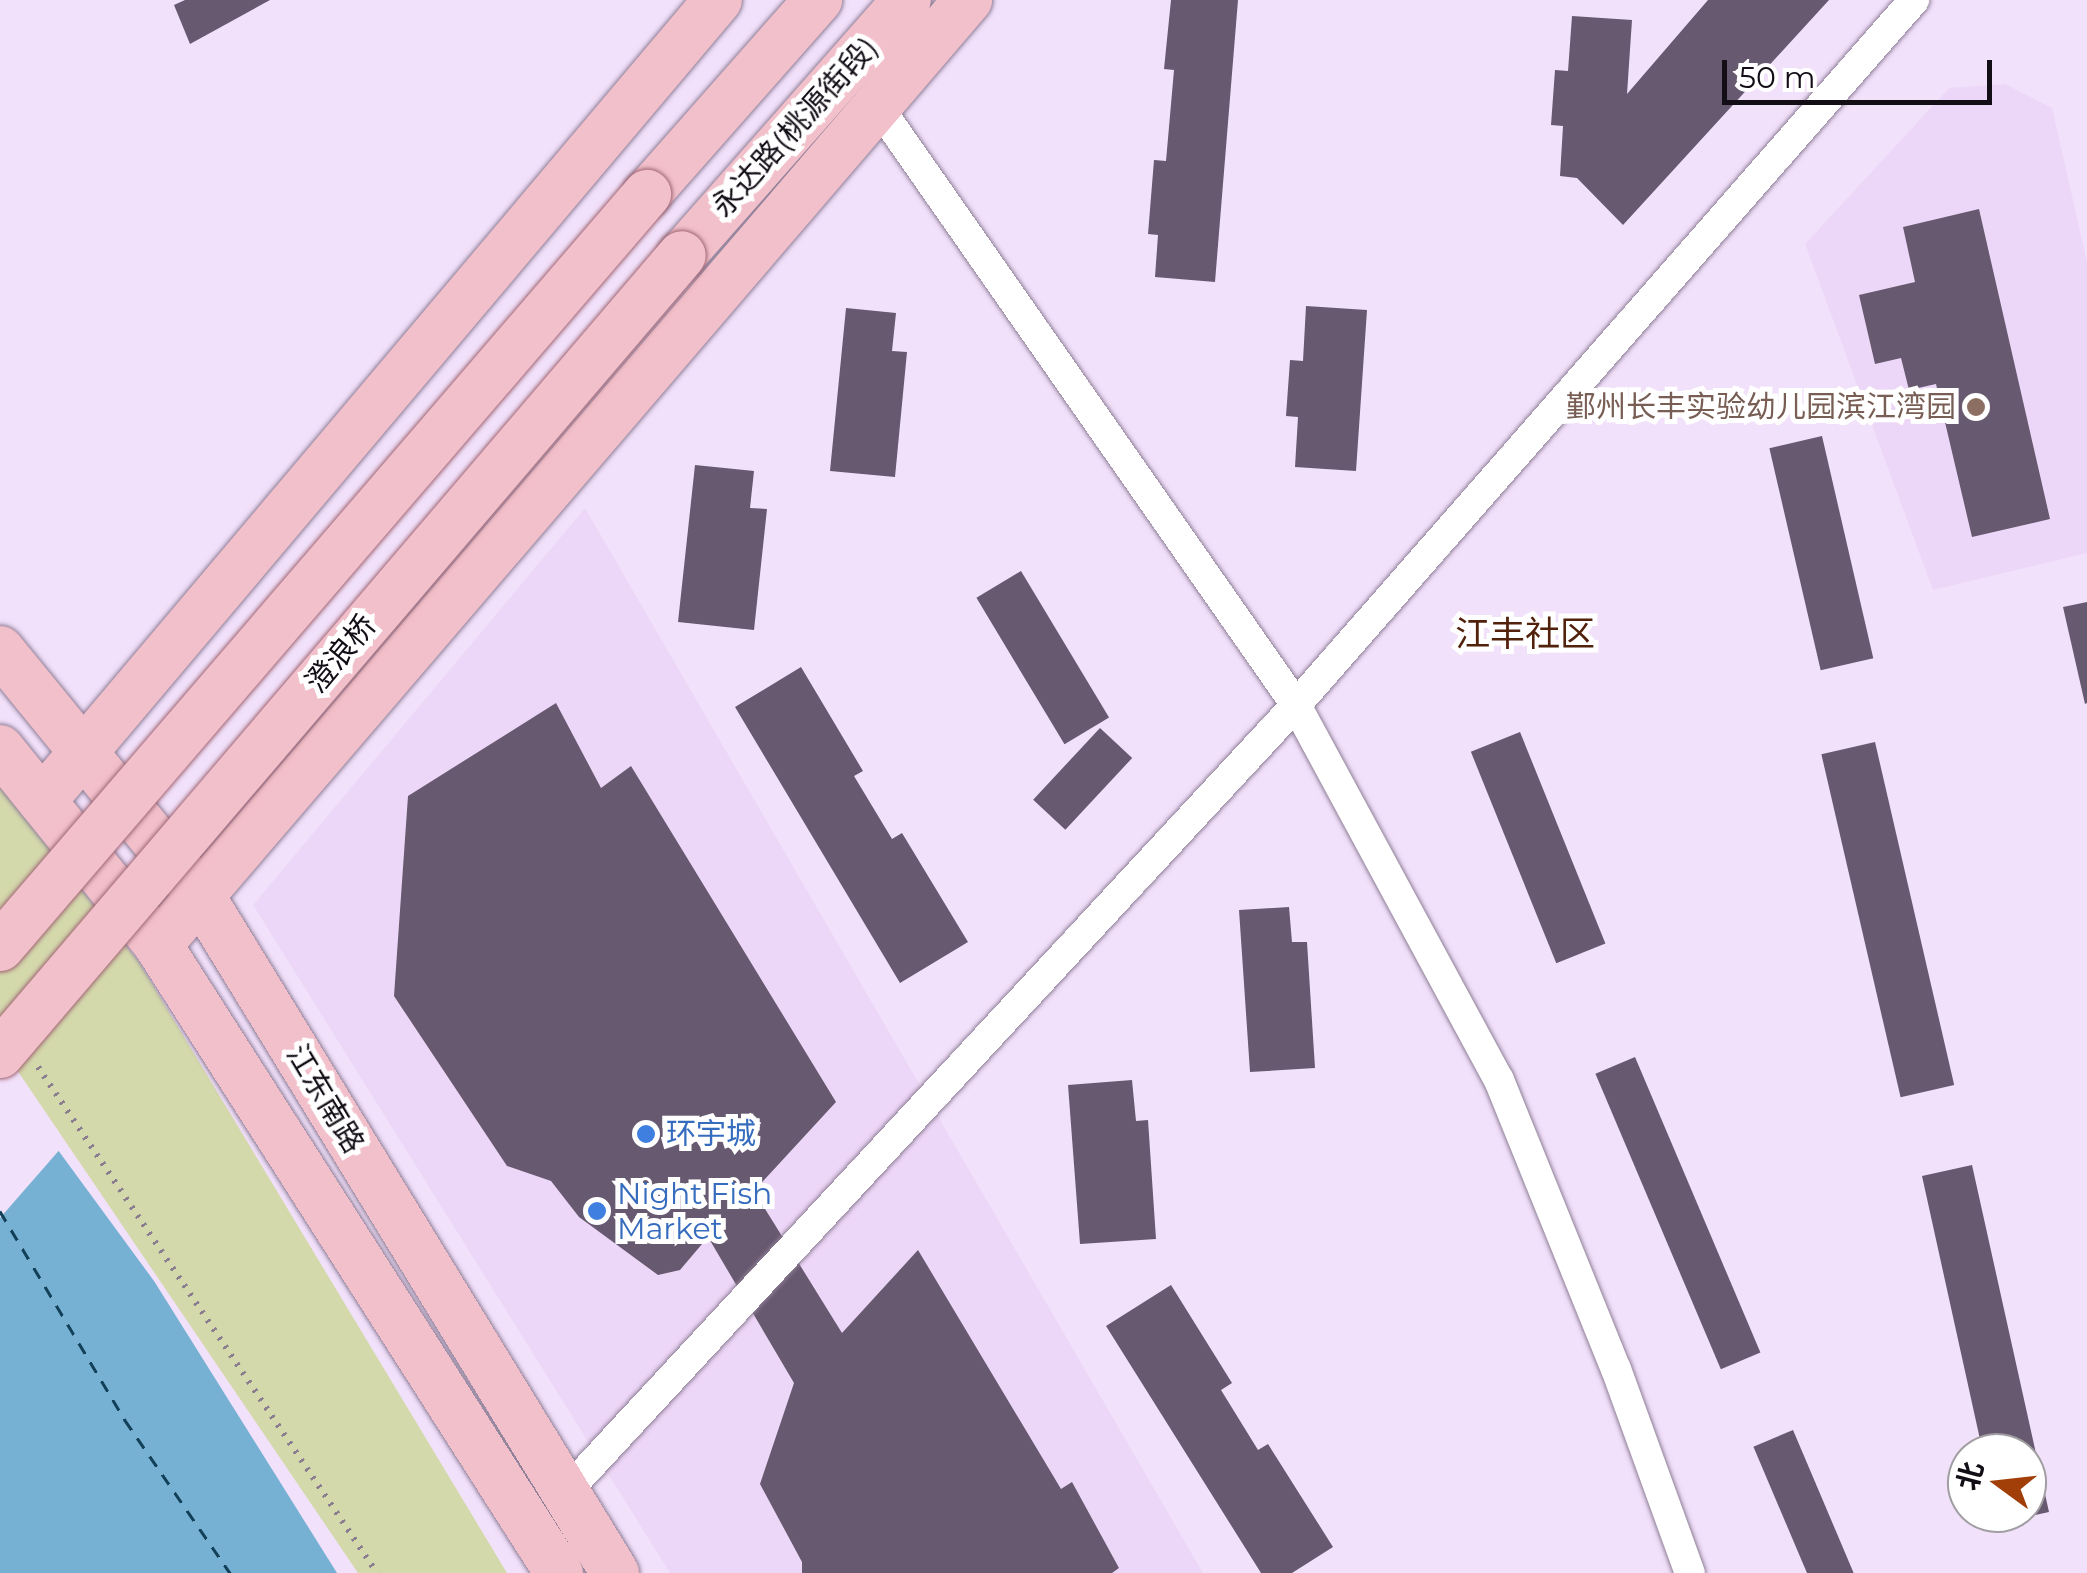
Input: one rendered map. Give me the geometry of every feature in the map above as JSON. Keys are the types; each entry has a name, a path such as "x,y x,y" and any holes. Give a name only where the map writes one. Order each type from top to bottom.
{"main road":[{"path":"42,801 718,0"},
{"path":"0,947 818,0"},
{"name":"永达路(桃源街段)","path":"682,254 908,0"},
{"path":"158,945 968,0"},
{"name":"澄浪桥","path":"17,1056 682,254"},
{"name":"江东南路","path":"0,650 200,895 615,1573"},
{"name":"江东南路","path":"0,750 158,945 559,1573"}],"street":[{"path":"566,1492 1296,706 1914,0"},
{"path":"877,105 1296,706 1499,1080 1616,1369 1690,1573"}],"path":[{"path":"17,1056 376,1573"}],"shaded area":[{"name":"鄞州长丰实验幼儿园滨江湾园","path":"2005,84 2052,108 2087,262 2087,553 1933,590 1805,244 1949,88"},
{"path":"585,508 1203,1573 670,1573 253,905"}],"green space":[{"path":"0,787 139,962 507,1573 358,1573 0,1045"}],"water":[{"path":"0,1071 154,1281 337,1573 0,1573"}],"pier":[{"path":"0,1066 62,1147 0,1218"}],"building":[{"path":"185,0 270,0 190,44 174,5"},
{"path":"1171,0 1238,0 1215,282 1155,277 1158,235 1148,234 1154,160 1166,161 1174,70 1164,69"},
{"path":"1708,0 1829,0 1623,225 1577,178 1560,176 1563,126 1551,125 1555,70 1568,71 1572,16 1632,20 1627,94"},
{"path":"1979,209 2050,519 1972,537 1936,384 1909,390 1901,358 1875,364 1859,295 1915,282 1903,227"},
{"path":"1306,306 1367,310 1356,471 1295,467 1298,417 1286,416 1290,360 1303,361"},
{"path":"846,308 896,313 892,351 907,352 895,477 830,471"},
{"path":"1822,436 1873,658 1821,670 1769,448"},
{"path":"695,465 754,471 750,508 767,509 754,630 678,622"},
{"path":"1021,571 1109,718 1064,744 976,598"},
{"path":"2087,602 2087,703 2085,704 2063,607"},
{"path":"801,667 863,771 854,776 892,839 902,833 968,942 900,983 735,707"},
{"name":"环宇城","path":"556,703 601,788 631,766 836,1102 754,1191 842,1333 918,1250 1061,1489 1072,1482 1119,1568 1112,1573 802,1573 802,1562 760,1484 794,1383 708,1237 680,1270 658,1275 579,1217 551,1181 507,1166 394,996 408,796"},
{"path":"1100,728 1132,758 1065,830 1033,800"},
{"path":"1520,732 1605,943 1556,963 1471,752"},
{"path":"1875,742 1954,1085 1901,1097 1821,754"},
{"path":"1289,907 1292,942 1307,942 1315,1068 1250,1072 1239,910"},
{"path":"1635,1057 1760,1352 1721,1369 1595,1074"},
{"path":"1132,1080 1136,1121 1148,1120 1156,1239 1080,1244 1068,1085"},
{"path":"1972,1165 2031,1433 1979,1433 1922,1176"},
{"path":"1171,1285 1232,1383 1221,1390 1258,1450 1268,1444 1333,1547 1292,1573 1261,1573 1106,1326"},
{"path":"1793,1430 1854,1573 1807,1573 1753,1447"}],"ferry route":[{"path":"0,1211 125,1420 230,1573"}],"place":[{"name":"鄞州长丰实验幼儿园滨江湾园","path":"1976,407"},
{"name":"环宇城","path":"646,1134"},
{"name":"Night Fish Market","path":"597,1211"}],"district":[{"name":"江丰社区","path":"1525,634"}]}
